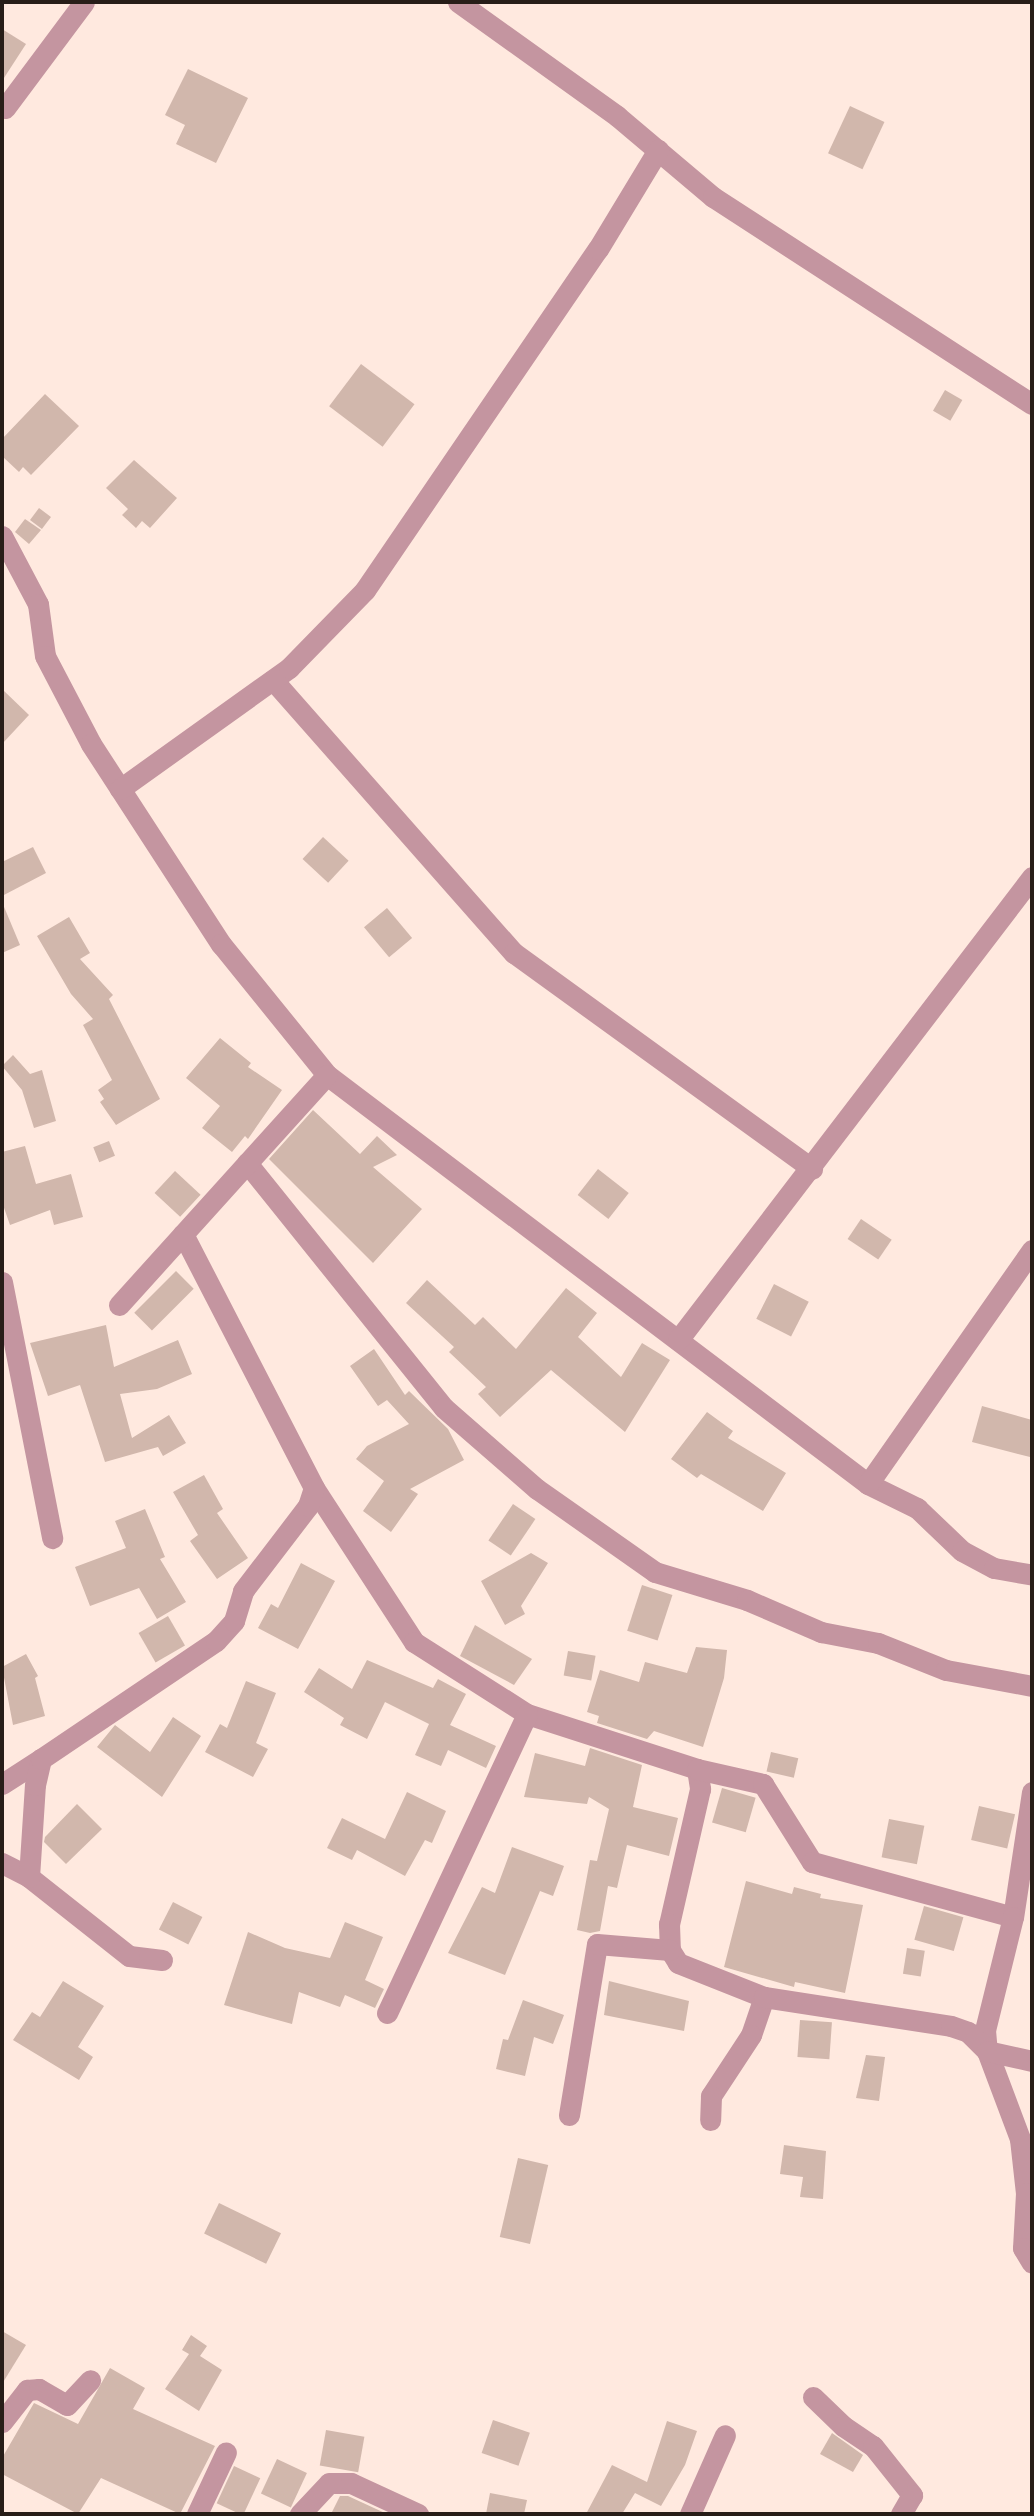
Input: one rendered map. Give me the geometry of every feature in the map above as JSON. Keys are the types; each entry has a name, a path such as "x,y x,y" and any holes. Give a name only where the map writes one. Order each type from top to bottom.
{"street":[{"path":"3,109 84,2"},
{"path":"458,2 658,150 746,220 1032,404"},
{"path":"120,789 273,680 365,590 598,249 658,150"},
{"path":"2,536 38,604 45,656 91,744 221,944 327,1075 868,1485 917,1508 975,1559 994,1568 1032,1575"},
{"path":"273,680 514,953 812,1169"},
{"path":"678,1340 812,1169 1032,877"},
{"path":"119,1305 327,1075"},
{"path":"247,1163 444,1408 537,1489 655,1572 747,1600 821,1632 878,1643 946,1670 1032,1686"},
{"path":"183,1234 314,1488 414,1642 527,1714 697,1769 763,1784 812,1862 1013,1917"},
{"path":"868,1485 1032,1250"},
{"path":"2,1283 52,1538"},
{"path":"3,1777 41,1759 216,1641 234,1621 243,1591 307,1506 314,1488"},
{"path":"387,2013 527,1714"},
{"path":"29,1877 35,1785 41,1759"},
{"path":"697,1769 700,1789 669,1924 670,1951 678,1963 764,1997 951,2026 968,2032 987,2051 1032,2061"},
{"path":"1032,1792 1028,1850 985,2030 987,2051 1020,2139 1026,2193 1023,2248 1032,2263"},
{"path":"2,1863 29,1877 130,1956 162,1960"},
{"path":"569,2115 597,1944 670,1951"},
{"path":"710,2120 711,2096 751,2035 764,1997"},
{"path":"2,2423 27,2389 39,2389 67,2405 90,2380"},
{"path":"813,2397 873,2446 912,2495 901,2514"},
{"path":"690,2514 725,2435"},
{"path":"197,2514 226,2452"},
{"path":"300,2514 329,2483 351,2483 418,2514"}],"building":[{"path":"2,29 26,44 2,81"},
{"path":"188,69 248,98 216,163 176,144 185,125 165,115"},
{"path":"850,106 884,122 862,169 828,153"},
{"path":"361,364 415,404 383,447 329,406"},
{"path":"945,390 962,400 950,421 933,411"},
{"path":"45,394 79,426 31,475 23,467 19,472 2,456 2,439"},
{"path":"134,460 177,498 150,528 142,521 136,528 122,515 128,509 106,488"},
{"path":"39,508 51,517 42,529 30,520"},
{"path":"25,519 41,530 29,544 15,532"},
{"path":"2,689 29,715 2,744"},
{"path":"323,837 349,861 328,883 303,859"},
{"path":"33,847 46,873 2,896 2,862"},
{"path":"2,902 20,945 2,953"},
{"path":"387,908 412,938 389,957 364,927"},
{"path":"69,917 90,953 80,959 113,995 109,999 160,1099 116,1125 100,1102 104,1099 98,1090 112,1080 83,1025 93,1019 71,994 37,936"},
{"path":"220,1038 251,1063 248,1067 282,1090 248,1139 245,1136 232,1152 202,1128 220,1106 186,1078"},
{"path":"13,1055 30,1074 42,1070 56,1121 34,1128 22,1090 2,1066"},
{"path":"313,1110 360,1154 377,1136 397,1155 373,1167 422,1209 373,1263 269,1159"},
{"path":"109,1141 115,1156 99,1162 93,1147"},
{"path":"25,1146 36,1184 71,1174 83,1217 54,1225 50,1210 10,1225 2,1202 2,1152"},
{"path":"598,1169 629,1193 608,1219 578,1195"},
{"path":"175,1171 201,1195 180,1217 155,1193"},
{"path":"861,1219 892,1240 878,1260 848,1239"},
{"path":"176,1271 194,1289 152,1330 134,1313"},
{"path":"427,1280 475,1325 483,1317 516,1349 566,1288 597,1313 578,1337 621,1377 642,1343 670,1360 625,1432 551,1370 500,1417 478,1394 486,1387 449,1352 454,1347 406,1303"},
{"path":"774,1284 809,1302 791,1336 756,1319"},
{"path":"106,1325 114,1367 178,1340 192,1374 157,1389 120,1394 132,1438 169,1415 186,1443 163,1456 158,1447 105,1462 80,1385 48,1396 30,1343"},
{"path":"374,1349 405,1395 409,1391 448,1429 464,1460 410,1489 418,1494 391,1532 363,1511 384,1481 356,1459 367,1446 409,1424 387,1400 378,1406 350,1366"},
{"path":"982,1406 1032,1420 1030,1457 972,1442"},
{"path":"707,1412 733,1431 728,1438 786,1473 763,1511 701,1474 697,1478 671,1459"},
{"path":"204,1475 223,1509 217,1513 248,1558 217,1579 190,1541 198,1535 173,1492"},
{"path":"513,1504 535,1519 511,1556 488,1540"},
{"path":"145,1509 165,1557 160,1559 186,1602 157,1619 139,1588 90,1606 75,1567 126,1548 115,1521"},
{"path":"531,1553 548,1563 521,1606 525,1614 505,1625 481,1581"},
{"path":"301,1563 335,1581 298,1649 258,1628 271,1604 278,1608"},
{"path":"642,1585 672,1595 658,1641 627,1631"},
{"path":"168,1616 185,1645 156,1662 139,1633"},
{"path":"475,1625 532,1659 514,1685 460,1656"},
{"path":"696,1647 727,1650 724,1678 703,1747 654,1731 647,1739 597,1723 599,1716 587,1712 600,1670 639,1682 645,1662 687,1673"},
{"path":"568,1651 596,1656 591,1680 564,1676"},
{"path":"26,1654 38,1676 35,1678 45,1716 13,1725 2,1667"},
{"path":"367,1660 433,1688 438,1679 466,1694 450,1725 496,1746 486,1768 448,1750 441,1766 415,1755 429,1724 385,1702 367,1739 340,1725 344,1718 304,1692 319,1668 352,1689"},
{"path":"246,1681 276,1693 256,1743 268,1749 253,1777 205,1752 220,1724 227,1728"},
{"path":"173,1717 201,1736 162,1797 97,1747 115,1725 150,1752"},
{"path":"590,1748 642,1765 633,1807 678,1818 669,1856 627,1845 617,1888 608,1886 600,1931 590,1933 577,1930 590,1860 597,1861 609,1809 589,1797 587,1804 524,1797 535,1753 585,1766"},
{"path":"771,1752 798,1758 794,1778 767,1771"},
{"path":"722,1788 756,1798 746,1832 712,1823"},
{"path":"407,1792 446,1811 432,1843 425,1840 405,1876 357,1850 352,1860 327,1848 342,1818 385,1839"},
{"path":"77,1804 102,1829 66,1864 44,1842 45,1837"},
{"path":"979,1806 1015,1814 1007,1848 971,1840"},
{"path":"889,1819 924,1826 917,1864 882,1857"},
{"path":"512,1847 564,1866 553,1896 540,1891 505,1975 448,1953 482,1887 495,1893"},
{"path":"746,1881 792,1894 794,1887 821,1894 820,1898 863,1905 845,1993 795,1982 794,1987 724,1967"},
{"path":"173,1902 202,1917 188,1945 159,1930"},
{"path":"924,1906 963,1917 954,1951 914,1940"},
{"path":"345,1922 383,1937 365,1980 384,1989 375,2008 345,1995 340,2007 299,1992 292,2024 224,2005 248,1932 285,1948 330,1958"},
{"path":"907,1948 925,1951 921,1976 903,1974"},
{"path":"63,1981 104,2006 78,2047 93,2057 79,2080 13,2040 32,2012 40,2017"},
{"path":"609,1981 689,2001 684,2031 604,2015"},
{"path":"523,2000 564,2015 553,2044 534,2037 525,2076 496,2069 503,2039 508,2040"},
{"path":"800,2020 832,2022 829,2059 797,2057"},
{"path":"866,2055 885,2057 879,2101 856,2098"},
{"path":"784,2145 826,2151 823,2199 800,2197 803,2177 780,2174"},
{"path":"518,2158 548,2165 530,2244 500,2237"},
{"path":"219,2203 281,2233 266,2264 204,2234"},
{"path":"2,2331 26,2345 2,2384"},
{"path":"191,2335 207,2346 200,2356 222,2370 199,2411 165,2389 189,2354 182,2350"},
{"path":"110,2368 145,2388 133,2409 215,2446 180,2514 101,2478 78,2514 2,2474 2,2458 34,2403 78,2424"},
{"path":"493,2420 530,2433 518,2466 482,2453"},
{"path":"667,2421 697,2431 685,2465 661,2506 635,2493 622,2514 586,2514 612,2465 647,2482"},
{"path":"326,2430 364,2437 358,2472 320,2465"},
{"path":"832,2433 863,2455 853,2472 820,2454"},
{"path":"277,2459 307,2473 291,2507 261,2493"},
{"path":"234,2466 260,2478 244,2514 217,2503"},
{"path":"490,2493 527,2500 524,2514 486,2514"},
{"path":"340,2496 348,2496 387,2514 331,2514"}]}
